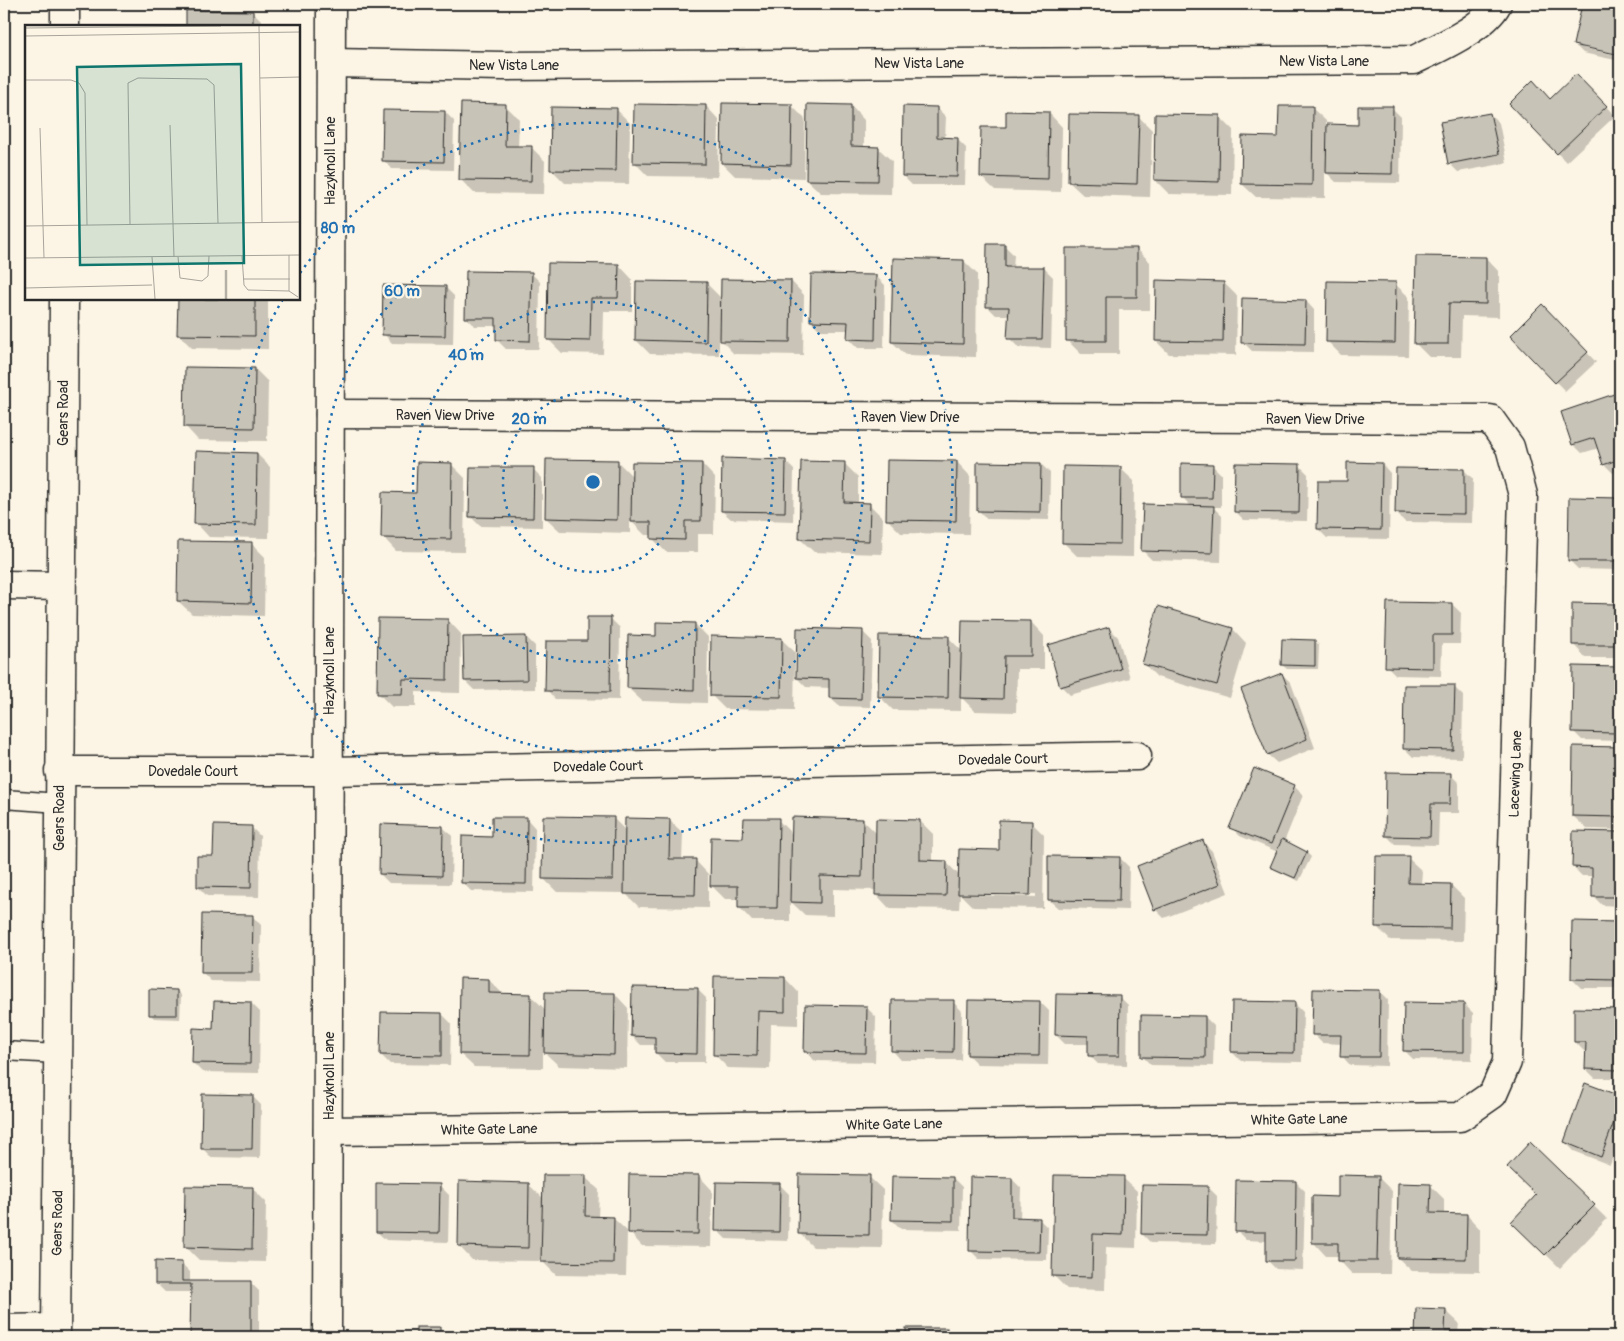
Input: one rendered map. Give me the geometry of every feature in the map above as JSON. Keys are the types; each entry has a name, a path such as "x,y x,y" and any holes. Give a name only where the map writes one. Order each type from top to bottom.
{"street":[{"path":"65,4 65,25"},
{"name":"Hazyknoll Lane","path":"327,1337 331,4"},
{"name":"New Vista Lane","path":"331,63 503,66 1414,60 1456,40 1495,7"},
{"name":"Gears Road","path":"56,1330 64,300"},
{"name":"Raven View Drive","path":"330,414 1490,419"},
{"name":"Lacewing Lane","path":"1460,1117 1493,1094 1507,1062 1523,495 1510,447 1490,419"},
{"path":"4,585 61,586"},
{"name":"Dovedale Court","path":"59,771 329,771 1137,756"},
{"name":"White Gate Lane","path":"328,1131 1460,1117"}],"lane":[{"path":"4,800 59,803"},
{"path":"4,1051 57,1054"},
{"path":"4,1324 56,1330"}],"building":[{"path":"1582,4 1620,4 1620,36 1616,54 1573,45"},
{"path":"186,10 253,11 253,25 186,25"},
{"path":"1576,74 1607,106 1557,154 1509,104 1533,80 1550,99"},
{"path":"461,103 506,104 505,146 532,146 531,181 459,180"},
{"path":"722,103 792,104 791,165 721,163"},
{"path":"634,104 706,105 705,164 633,163"},
{"path":"807,104 851,105 851,146 879,147 878,181 806,180"},
{"path":"903,106 937,107 937,137 958,138 957,177 902,176"},
{"path":"1279,106 1313,106 1312,185 1241,184 1242,136 1278,137"},
{"path":"1358,106 1393,106 1392,174 1326,173 1327,124 1358,125"},
{"path":"551,107 617,108 616,171 550,170"},
{"path":"383,110 445,111 444,162 382,161"},
{"path":"1006,111 1049,112 1048,179 980,177 981,127 1006,127"},
{"path":"1490,113 1499,154 1448,164 1440,122"},
{"path":"1069,114 1139,115 1137,184 1068,182"},
{"path":"1155,114 1220,115 1219,182 1154,180"},
{"path":"987,244 1005,244 1005,267 1044,267 1042,339 1007,339 1009,307 986,307"},
{"path":"1066,248 1137,248 1137,297 1106,297 1106,341 1066,341"},
{"path":"1416,256 1486,257 1486,304 1449,303 1448,344 1414,344"},
{"path":"893,258 964,260 963,344 891,342"},
{"path":"548,263 619,264 618,298 591,298 590,341 547,340"},
{"path":"466,271 532,272 530,341 496,340 496,318 465,318"},
{"path":"811,274 876,275 875,340 847,339 848,322 810,321"},
{"path":"721,279 791,280 790,342 720,341"},
{"path":"1156,280 1224,282 1223,342 1155,341"},
{"path":"636,281 707,282 706,342 635,340"},
{"path":"1327,281 1396,282 1395,343 1326,342"},
{"path":"383,285 446,286 445,336 382,335"},
{"path":"1242,298 1306,300 1305,344 1241,343"},
{"path":"178,300 255,300 255,336 177,335"},
{"path":"1542,304 1588,352 1555,383 1510,336"},
{"path":"185,367 255,368 254,428 184,427"},
{"path":"1620,392 1620,459 1603,465 1594,438 1572,445 1561,412"},
{"path":"196,451 257,453 256,525 194,524"},
{"path":"722,458 786,460 785,512 721,511"},
{"path":"546,459 618,460 617,520 545,518"},
{"path":"887,460 957,461 956,521 886,520"},
{"path":"801,461 845,462 844,502 870,503 869,541 799,539"},
{"path":"417,462 452,463 451,539 381,538 382,492 416,493"},
{"path":"632,462 702,463 701,521 685,521 685,540 651,539 651,522 631,522"},
{"path":"977,462 1041,463 1040,512 977,511"},
{"path":"1347,462 1382,463 1381,530 1317,529 1318,481 1347,481"},
{"path":"1181,463 1213,464 1212,498 1181,498"},
{"path":"1235,463 1300,464 1299,513 1234,512"},
{"path":"1063,466 1121,467 1120,544 1062,543"},
{"path":"470,467 534,467 533,518 469,517"},
{"path":"1396,468 1464,469 1464,514 1395,513"},
{"path":"1569,497 1620,498 1619,561 1568,561"},
{"path":"1143,504 1214,506 1212,553 1141,551"},
{"path":"178,541 252,542 251,603 177,601"},
{"path":"1617,575 1620,575 1620,645 1572,645 1572,603 1616,604"},
{"path":"1387,602 1452,603 1452,635 1433,635 1433,668 1385,667"},
{"path":"1158,606 1233,628 1217,685 1142,664"},
{"path":"587,617 611,617 610,692 545,691 546,641 587,641"},
{"path":"378,618 448,619 447,680 403,679 402,694 377,694"},
{"path":"962,620 1031,621 1031,656 1004,656 1003,699 960,698"},
{"path":"656,622 695,623 694,690 627,688 628,635 656,636"},
{"path":"1109,627 1121,669 1060,687 1048,645"},
{"path":"797,628 863,630 861,699 829,698 829,679 796,678"},
{"path":"879,635 949,636 948,698 878,697"},
{"path":"526,636 527,680 464,681 463,637"},
{"path":"711,636 782,638 781,697 710,696"},
{"path":"1282,639 1315,640 1315,666 1281,665"},
{"path":"1573,666 1618,667 1616,733 1572,732"},
{"path":"1282,673 1307,739 1267,755 1241,689"},
{"path":"1404,685 1455,685 1453,750 1403,749"},
{"path":"1573,746 1620,747 1620,817 1572,816"},
{"path":"1254,768 1295,785 1271,844 1229,828"},
{"path":"1386,772 1451,773 1450,804 1431,804 1430,837 1385,836"},
{"path":"543,816 614,817 613,880 542,879"},
{"path":"492,817 527,817 526,884 461,883 462,836 492,837"},
{"path":"792,817 863,819 862,877 820,876 820,903 790,902"},
{"path":"625,818 670,819 669,859 696,859 695,895 624,894"},
{"path":"744,818 779,818 777,908 738,908 738,886 710,886 711,837 743,838"},
{"path":"876,819 920,820 920,860 947,861 946,896 875,895"},
{"path":"999,820 1032,821 1030,895 958,894 959,849 999,850"},
{"path":"380,824 443,826 442,876 379,874"},
{"path":"214,825 252,826 251,888 197,887 197,856 213,856"},
{"path":"1573,831 1620,832 1620,897 1592,897 1592,868 1572,867"},
{"path":"1282,839 1307,852 1295,878 1270,867"},
{"path":"1203,840 1220,884 1154,910 1137,866"},
{"path":"1048,856 1120,857 1119,901 1048,900"},
{"path":"1376,856 1409,856 1408,883 1451,884 1450,928 1375,927"},
{"path":"202,914 253,915 252,973 201,973"},
{"path":"1572,921 1618,922 1617,980 1571,979"},
{"path":"714,976 785,977 785,1012 758,1011 757,1056 713,1055"},
{"path":"460,978 489,979 489,993 531,994 530,1055 459,1054"},
{"path":"632,987 698,988 697,1054 655,1053 655,1037 631,1036"},
{"path":"149,989 177,990 177,1015 149,1015"},
{"path":"1313,989 1380,990 1379,1057 1340,1057 1341,1035 1312,1035"},
{"path":"545,992 615,993 614,1055 544,1053"},
{"path":"1056,994 1120,995 1119,1056 1088,1056 1088,1036 1055,1035"},
{"path":"892,1000 954,1000 953,1052 891,1051"},
{"path":"968,1000 1040,1001 1039,1056 967,1055"},
{"path":"214,1001 251,1002 250,1064 192,1063 193,1028 213,1029"},
{"path":"1232,1001 1295,1002 1294,1053 1231,1052"},
{"path":"1404,1002 1464,1003 1464,1052 1403,1051"},
{"path":"805,1005 867,1006 866,1053 804,1052"},
{"path":"1574,1008 1620,1009 1619,1070 1585,1069 1586,1042 1574,1042"},
{"path":"381,1012 442,1013 442,1056 380,1055"},
{"path":"1141,1015 1205,1016 1205,1058 1141,1057"},
{"path":"1585,1083 1620,1096 1620,1106 1601,1157 1564,1142"},
{"path":"202,1094 253,1095 252,1149 201,1149"},
{"path":"1530,1142 1595,1205 1545,1255 1511,1222 1536,1195 1507,1167"},
{"path":"629,1174 699,1175 698,1234 628,1233"},
{"path":"799,1174 870,1175 869,1235 798,1234"},
{"path":"543,1175 586,1175 585,1216 614,1217 613,1263 541,1262"},
{"path":"1054,1175 1124,1176 1123,1235 1093,1234 1092,1277 1052,1276"},
{"path":"1338,1175 1379,1176 1377,1261 1338,1261 1338,1243 1312,1243 1312,1196 1338,1197"},
{"path":"892,1176 953,1177 953,1221 891,1220"},
{"path":"970,1177 1012,1178 1012,1217 1040,1218 1039,1252 969,1251"},
{"path":"1236,1180 1296,1181 1295,1261 1266,1261 1266,1232 1235,1232"},
{"path":"459,1181 529,1183 528,1248 458,1246"},
{"path":"716,1182 780,1183 779,1232 715,1231"},
{"path":"376,1183 440,1184 439,1233 376,1232"},
{"path":"1398,1183 1431,1184 1430,1213 1467,1214 1466,1259 1397,1258"},
{"path":"1142,1185 1208,1186 1207,1235 1141,1234"},
{"path":"185,1186 253,1187 252,1249 184,1247"},
{"path":"155,1261 182,1262 182,1281 251,1281 251,1337 190,1337 191,1284 155,1284"},
{"path":"1416,1308 1446,1309 1445,1331 1483,1331 1483,1337 1415,1337"},
{"path":"416,1327 440,1327 440,1337 416,1337"},
{"path":"906,1328 947,1328 947,1337 906,1337"},
{"path":"638,1336 709,1337 638,1337"}]}
